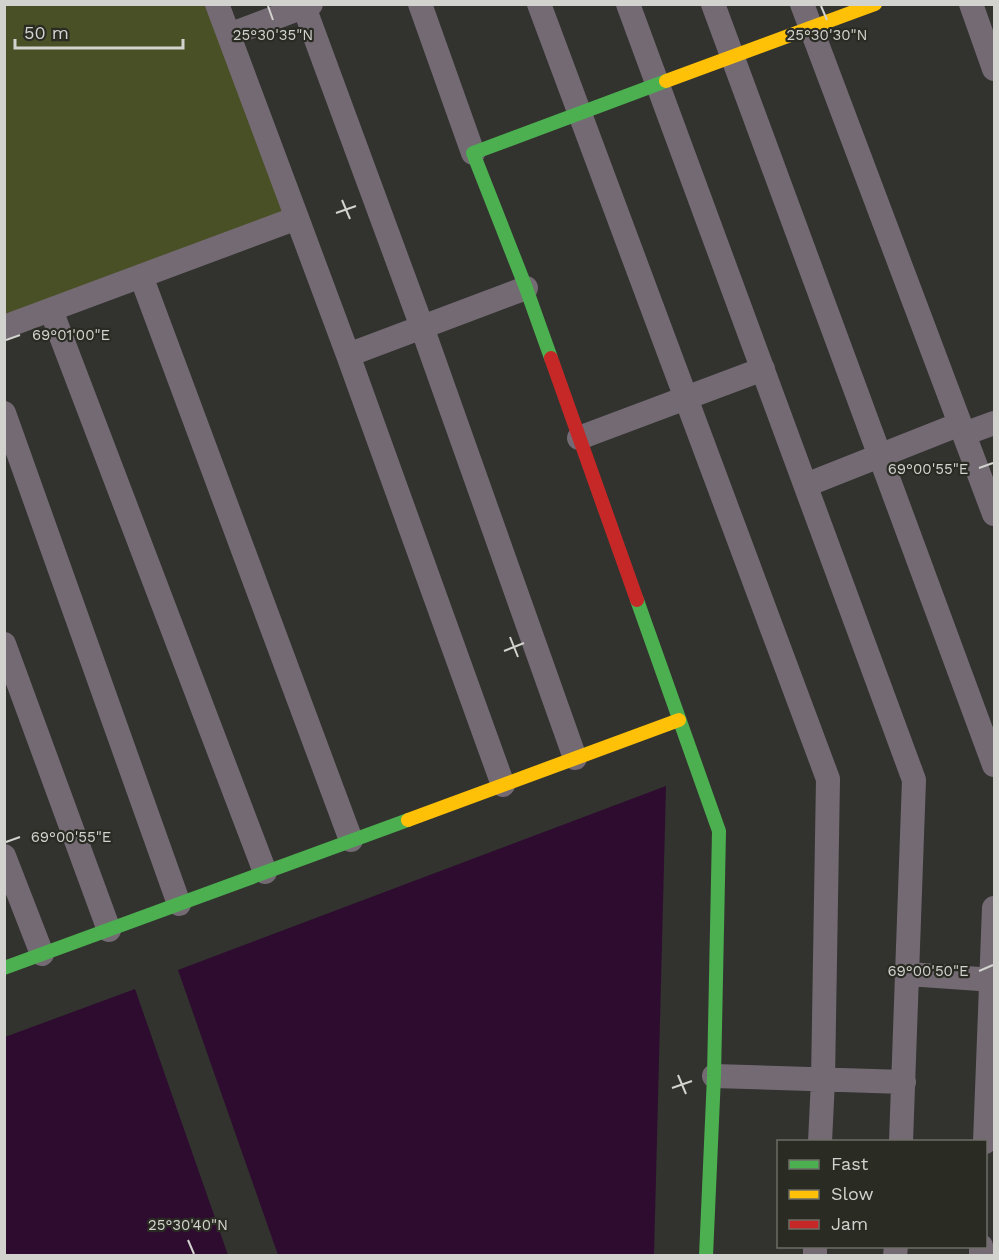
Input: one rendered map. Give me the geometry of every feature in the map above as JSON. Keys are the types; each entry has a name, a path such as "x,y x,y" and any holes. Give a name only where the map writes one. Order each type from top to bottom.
{"street":[{"path":"217,4 348,355 503,785"},
{"path":"420,4 473,153 526,288 719,831 714,1076 706,1256"},
{"path":"539,4 828,780 820,1140"},
{"path":"628,4 914,780 901,1140"},
{"path":"713,4 994,765"},
{"path":"801,4 994,514"},
{"path":"473,153 875,4"},
{"path":"971,4 994,69"},
{"path":"229,35 306,5 575,758"},
{"path":"4,327 297,218"},
{"path":"141,276 351,840"},
{"path":"348,355 526,288"},
{"path":"51,310 265,872"},
{"path":"579,438 763,369"},
{"path":"4,413 179,904"},
{"path":"806,485 880,456 962,429 994,423"},
{"path":"4,644 109,930"},
{"path":"4,968 679,720"},
{"path":"4,856 42,954"},
{"path":"985,1140 994,908"},
{"path":"908,974 993,980"},
{"path":"714,1076 904,1082"}],"green space":[{"path":"5,5 206,5 285,215 5,319"}],"shaded area":[{"path":"666,786 654,1255 278,1255 178,970"},
{"path":"135,989 228,1255 5,1255 5,1037"}],"traffic: fast":[{"path":"551,358 473,153 666,81"},
{"path":"637,600 719,831 714,1076 706,1256"},
{"path":"4,968 408,820"}],"traffic: slow":[{"path":"666,81 875,4"},
{"path":"408,820 679,720"}],"traffic: jam":[{"path":"551,358 637,600"}]}
